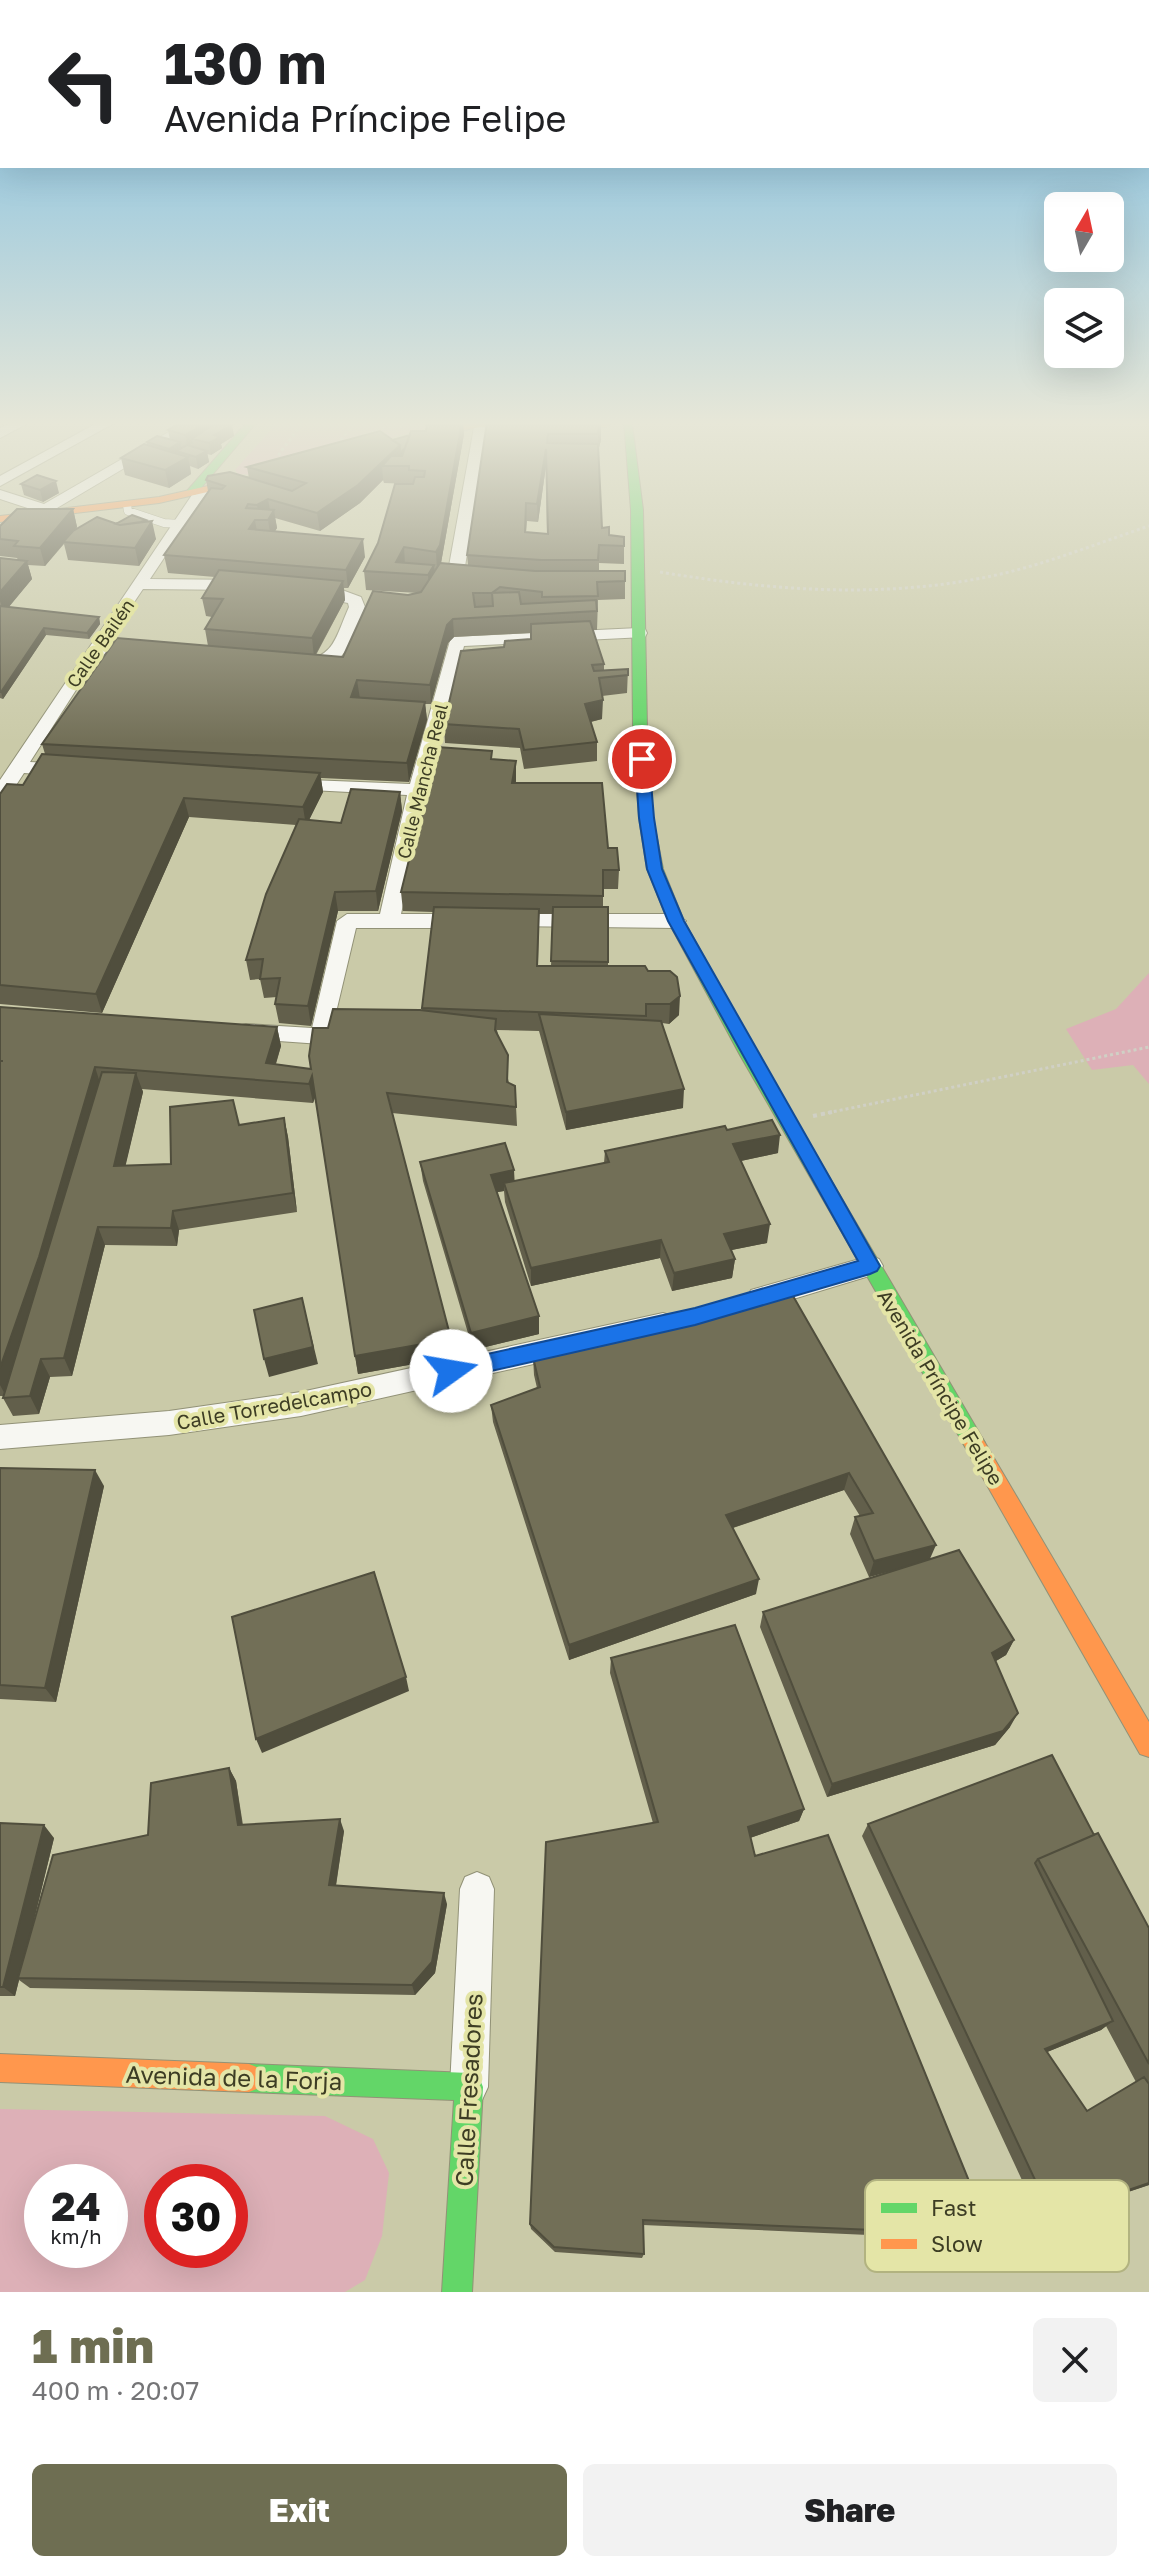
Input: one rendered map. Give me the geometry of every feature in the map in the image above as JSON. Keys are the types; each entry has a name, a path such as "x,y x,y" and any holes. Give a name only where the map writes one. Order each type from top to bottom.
{"main road":[{"name":"Avenida Príncipe Felipe","path":"636,529 633,580 639,633 640,729 646,818 655,869 676,921 870,1266 1057,1582 1149,1745"},
{"name":"Avenida de la Forja","path":"0,2068 469,2087"},
{"name":"Calle Fresadores","path":"457,2292 469,2087"}],"street":[{"name":"Calle Bailén","path":"0,795 92,652 177,529"},
{"path":"463,529 455,577 484,579"},
{"path":"141,584 223,583 253,586"},
{"path":"296,667 325,665 332,659 357,607 355,600 342,595 297,590"},
{"name":"Calle Mancha Real","path":"389,921 418,790 457,641 639,633"},
{"path":"92,652 155,656"},
{"path":"18,767 79,770"},
{"path":"264,781 418,790"},
{"path":"229,1031 321,1036 347,921 676,921"},
{"path":"739,1304 870,1266"},
{"name":"Calle Torredelcampo","path":"0,1437 169,1423 301,1404 695,1317"},
{"name":"Calle Fresadores","path":"469,2087 477,1889"}],"path":[{"path":"633,580 798,591 926,585 988,577 1140,529"},
{"path":"787,1121 1149,1047"}],"shaded area":[{"path":"1149,973 1149,1084 1133,1065 1092,1070 1066,1029 1116,1009"},
{"path":"0,2109 325,2116 373,2139 389,2173 382,2236 365,2280 345,2292 0,2292"}],"building":[{"path":"0,529 56,529 40,548 14,546 18,541 0,539"},
{"path":"147,529 135,548 63,542 73,531"},
{"path":"182,529 249,529 363,539 346,570 164,555"},
{"path":"382,529 443,529 436,552 404,547 396,562 434,565 428,575 364,571"},
{"path":"471,529 525,529 525,532 548,534 548,529 609,529 609,535 624,537 624,546 599,545 598,560 467,555"},
{"path":"0,558 27,561 0,592"},
{"path":"440,563 535,571 625,571 625,581 597,582 598,596 542,597 542,592 500,587 492,593 519,592 521,604 596,600 597,611 453,619 447,625 430,685 357,680 351,697 425,702 407,763 42,744 117,638 343,657 373,591 408,595 421,592","holes":["473,593 492,593 493,606 475,607"]},
{"path":"219,570 343,581 312,638 205,629 223,599 202,598"},
{"path":"0,606 99,617 87,633 44,628 0,692"},
{"path":"590,621 604,664 592,665 594,671 628,669 628,675 599,678 603,700 585,704 597,742 524,750 519,729 444,724 461,651 504,647 505,641 531,639 531,624"},
{"path":"437,747 492,751 491,759 516,761 512,783 602,783 608,848 617,848 619,870 603,870 603,896 401,892"},
{"path":"42,754 320,773 303,807 184,798 96,994 0,985 0,794 7,784 23,785"},
{"path":"351,789 400,792 376,891 335,892 308,1006 275,1004 280,978 260,979 263,959 246,960 266,894 299,819 341,823"},
{"path":"434,907 539,909 537,966 645,966 648,971 670,971 677,977 680,996 670,1004 646,1004 646,1016 422,1008"},
{"path":"553,907 608,907 608,962 551,961"},
{"path":"0,1007 277,1027 266,1063 311,1069 309,1056 313,1028 328,1028 333,1009 420,1010 496,1019 495,1030 508,1055 507,1082 515,1086 516,1107 387,1093 451,1339 355,1356 312,1076 309,1084 95,1067 39,1257 0,1368"},
{"path":"539,1014 661,1021 684,1089 566,1112"},
{"path":"102,1072 136,1073 114,1166 171,1164 170,1107 233,1100 239,1125 284,1118 293,1193 173,1211 171,1228 98,1227 64,1358 41,1359 30,1396 3,1398"},
{"path":"772,1120 780,1135 733,1144 770,1224 724,1234 735,1259 674,1273 661,1240 531,1268 504,1183 609,1162 605,1151 725,1126 727,1130"},
{"path":"505,1143 514,1170 491,1175 539,1316 471,1333 420,1162"},
{"path":"789,1289 936,1545 874,1561 855,1517 873,1513 849,1473 726,1515 759,1579 569,1645 491,1405 540,1387 533,1357"},
{"path":"302,1298 313,1347 264,1359 254,1310"},
{"path":"0,1468 95,1470 45,1688 0,1685"},
{"path":"959,1550 1014,1640 992,1653 1018,1713 1003,1731 832,1784 763,1612"},
{"path":"374,1572 406,1677 256,1739 232,1617"},
{"path":"735,1625 804,1809 748,1827 755,1856 828,1835 969,2180 865,2180 865,2230 643,2220 644,2254 554,2247 530,2224 546,1842 658,1822 611,1658"},
{"path":"1052,1755 1094,1835 1035,1863 1113,2021 1045,2049 1087,2111 1144,2077 1149,2084 1149,2183 1129,2190 1129,2180 1035,2180 868,1824"},
{"path":"229,1768 238,1825 340,1819 329,1885 444,1893 432,1962 412,1985 18,1978 53,1855 148,1835 151,1783"},
{"path":"0,1823 44,1825 3,1987 0,1987"},
{"path":"1098,1833 1149,1928 1149,2064 1038,1859"}],"traffic: fast":[{"path":"637,529 640,729 646,818 655,869 676,921 749,1055 974,1443"},
{"path":"249,2078 469,2087 457,2292"}],"traffic: slow":[{"path":"974,1443 1149,1745"},
{"path":"0,2068 249,2078"}],"route":[{"path":"451,1371 695,1317 870,1266 676,921 655,869 646,818 642,759"}]}
